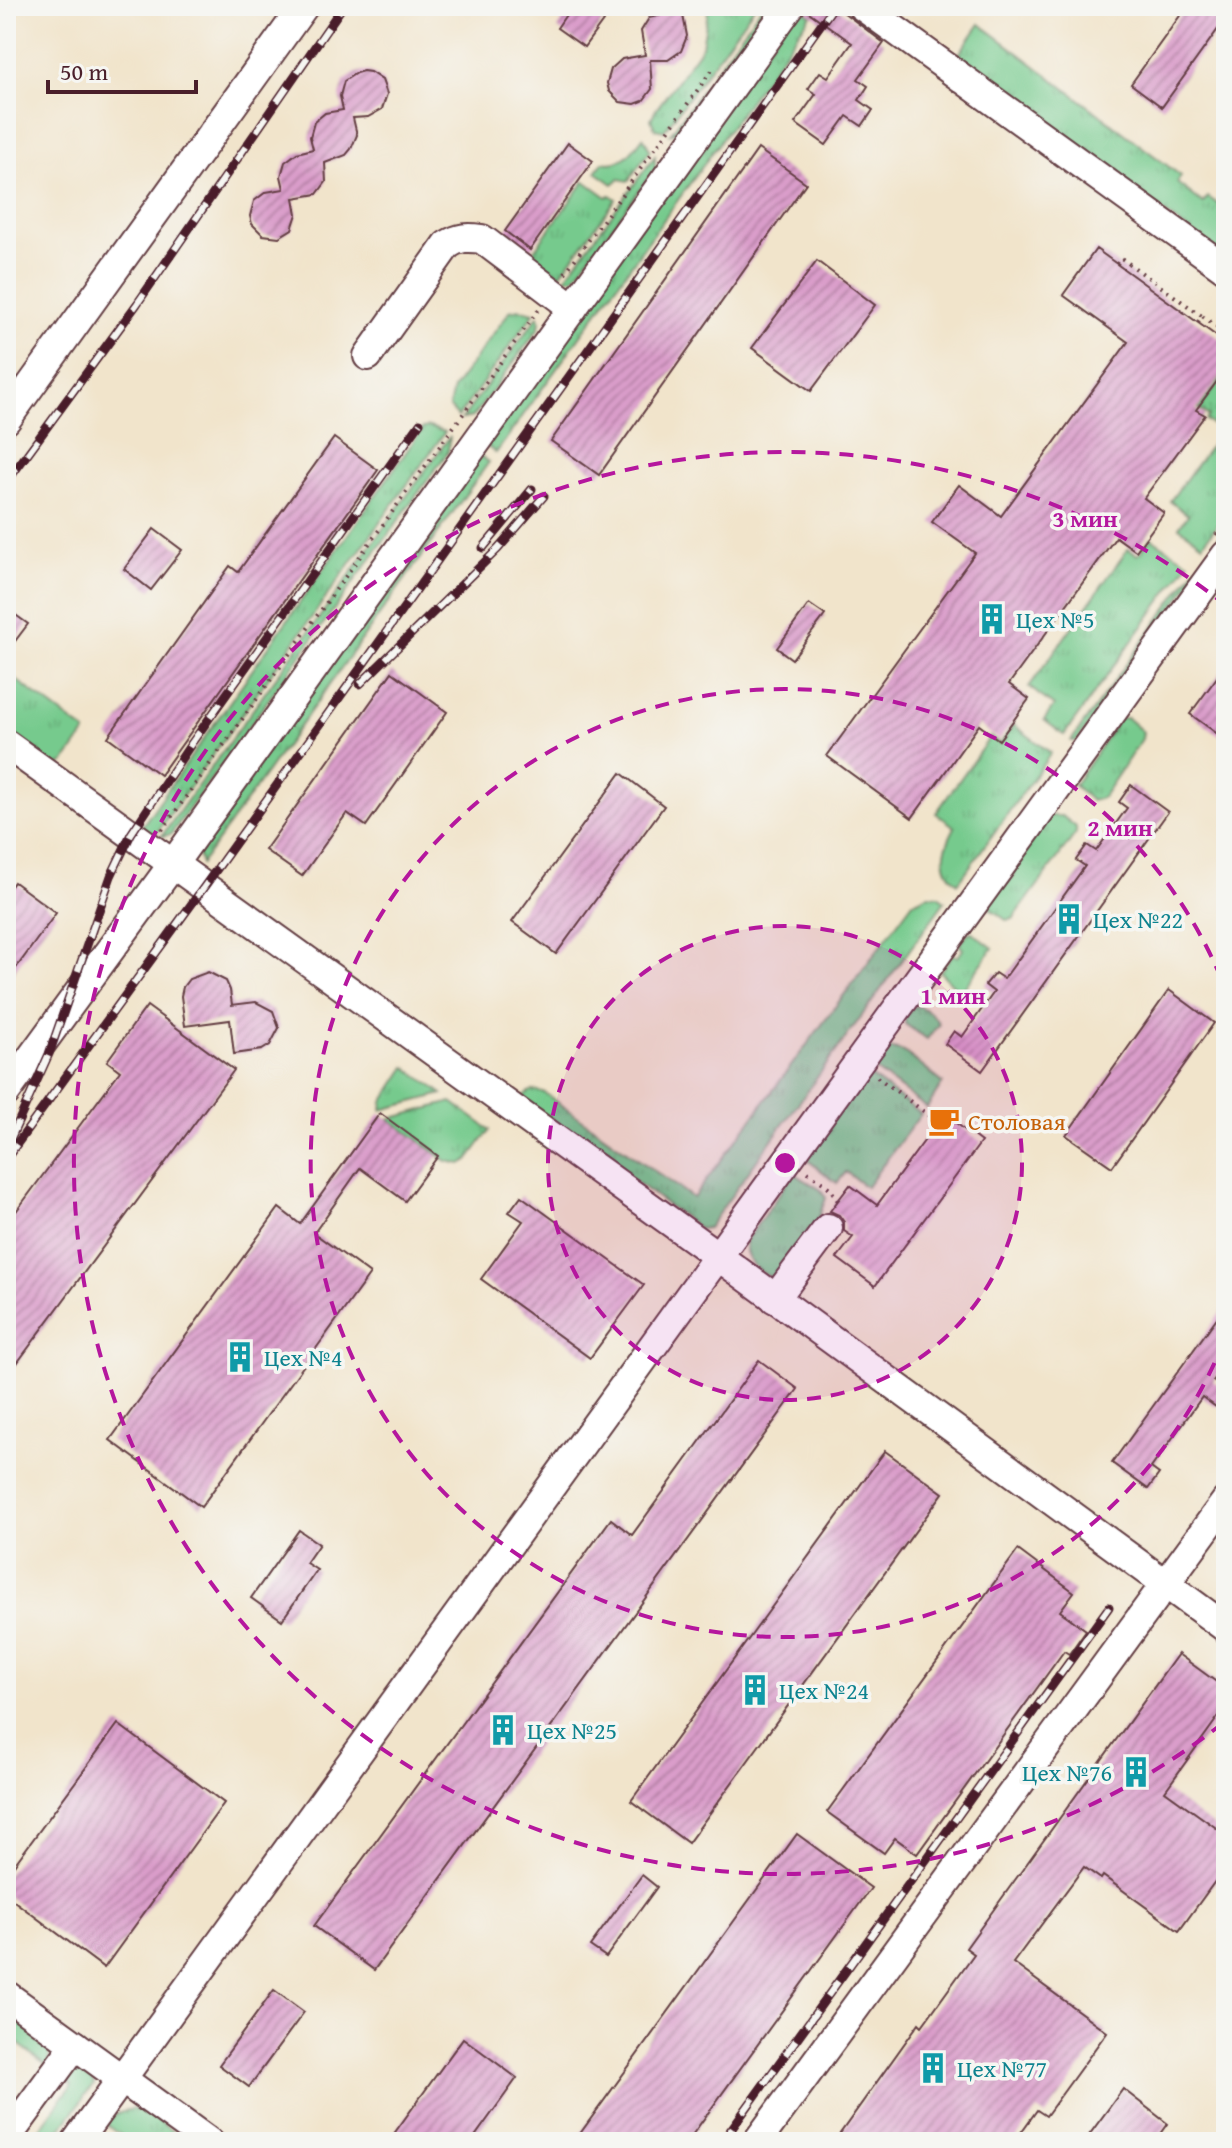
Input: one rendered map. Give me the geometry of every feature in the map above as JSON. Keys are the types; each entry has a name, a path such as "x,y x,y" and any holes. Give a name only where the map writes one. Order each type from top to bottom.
{"lane":[{"path":"6,420 304,6"},
{"path":"6,1092 173,864 562,299 790,6"},
{"path":"862,6 1226,269"},
{"path":"368,356 447,245 456,239 482,239 562,299"},
{"path":"76,2142 1226,555"},
{"path":"6,744 1226,1628"},
{"path":"775,1299 828,1228"},
{"path":"757,2142 1226,1501"},
{"path":"6,1995 209,2142"},
{"path":"6,2139 75,2045"}],"path":[{"path":"150,848 562,299 722,56"},
{"path":"1117,264 1121,258 1226,333"},
{"path":"1198,322 1202,316"},
{"path":"859,1063 938,1122"},
{"path":"790,1159 830,1188 838,1201"}],"green space":[{"path":"709,6 755,6 664,131 655,129 651,119 655,111 702,46"},
{"path":"762,6 772,6 684,129 670,134"},
{"path":"798,6 811,15 496,453 482,443"},
{"path":"980,24 1181,176 1177,183 1203,203 1208,197 1226,210 1226,258 958,61 959,54"},
{"path":"643,137 650,150 628,181 619,179 613,184 596,172 603,162 621,160"},
{"path":"655,156 655,169 574,278 565,278"},
{"path":"585,181 607,197 610,195 616,199 560,275 531,254"},
{"path":"519,309 534,313 458,417 449,407 453,389 510,311"},
{"path":"538,316 539,328 473,417 462,419"},
{"path":"1226,372 1226,434 1206,420 1209,416 1199,409"},
{"path":"423,428 445,432 153,838 140,829"},
{"path":"450,436 448,452 171,834 161,837"},
{"path":"1212,444 1226,454 1226,513 1203,544 1179,527 1188,515 1170,501"},
{"path":"475,452 489,462 201,864 198,846"},
{"path":"1151,538 1189,562 1064,735 1044,720 1054,706 1029,687 1128,549 1138,555"},
{"path":"1196,568 1198,572 1077,741 1071,741"},
{"path":"11,676 86,732 64,763 57,766 6,733 6,683"},
{"path":"1120,718 1127,718 1143,732 1142,739 1102,798 1091,801 1074,785"},
{"path":"1014,725 1051,753 958,883 947,870 944,857 955,827 936,813 990,737 1000,744"},
{"path":"1048,816 1062,816 1076,827 1076,833 1013,919 1006,920 987,906 1004,879 1009,881 1015,874 1010,870"},
{"path":"928,895 945,901 708,1228 700,1229 522,1098 531,1091 543,1092 693,1198 913,902"},
{"path":"972,932 993,948 964,988 956,988 940,972 953,954 958,957 963,949 959,945"},
{"path":"914,1006 935,1017 939,1024 927,1039 905,1024 905,1016"},
{"path":"885,1047 904,1052 943,1083 927,1108 870,1066"},
{"path":"406,1067 443,1094 382,1110 383,1102"},
{"path":"865,1072 921,1114 866,1187 846,1172 837,1183 805,1158"},
{"path":"452,1102 490,1130 468,1160 461,1164 447,1161 389,1119"},
{"path":"794,1173 821,1190 826,1198 817,1222 775,1280 750,1261 745,1242"},
{"path":"6,2010 48,2042 51,2049 47,2066 6,2034"},
{"path":"75,2071 88,2074 94,2084 51,2142 30,2142 72,2085 64,2078"},
{"path":"144,2110 186,2142 130,2142 106,2124 119,2112"}],"building":[{"path":"572,6 614,6 584,47 557,28"},
{"path":"807,6 835,6 884,43 858,79 868,86 859,100 873,110 862,126 847,116 826,145 795,123 816,94 808,89 820,72 828,77 852,43 806,10"},
{"path":"1187,6 1226,6 1226,18 1162,107 1131,84"},
{"path":"682,10 687,36 681,51 668,60 650,60 652,89 643,101 635,104 620,102 609,91 607,83 611,69 622,59 645,55 641,31 649,18"},
{"path":"363,71 382,80 387,94 382,109 368,117 353,118 357,135 351,149 346,155 325,163 326,182 317,194 294,198 297,214 292,229 279,237 263,235 252,224 250,216 254,201 266,192 284,189 281,176 285,162 297,153 313,149 310,137 314,122 325,113 343,110 340,96 344,81"},
{"path":"568,143 593,161 530,250 505,231"},
{"path":"758,149 806,183 599,475 551,441"},
{"name":"Цех №5","path":"1096,249 1226,343 1226,369 1196,410 1205,415 1144,498 1164,513 1136,551 1116,537 1009,684 1029,699 999,740 979,725 912,818 827,756 975,553 932,522 959,485 1001,516 1128,342 1063,295"},
{"path":"817,261 875,305 811,391 752,348"},
{"path":"334,438 378,470 160,775 108,737 230,566 238,572"},
{"path":"154,529 182,550 151,590 124,569"},
{"path":"809,604 825,615 792,659 777,648"},
{"path":"6,608 28,624 6,653"},
{"path":"1226,665 1226,740 1190,714"},
{"path":"392,672 447,712 366,826 347,813 302,876 265,850"},
{"path":"621,773 664,806 556,954 512,922"},
{"name":"Цех №22","path":"1131,785 1168,812 982,1071 945,1044 954,1031 962,1037 994,992 985,985 995,973 1004,979 1085,866 1076,860 1087,845 1096,851 1127,808 1119,802"},
{"path":"14,882 56,913 6,982 6,893"},
{"path":"208,972 226,981 232,1005 256,1002 273,1011 279,1028 270,1045 262,1050 234,1054 230,1020 185,1026 181,996 183,987 189,979"},
{"path":"1169,990 1214,1023 1112,1167 1066,1135"},
{"path":"147,1006 234,1070 6,1378 6,1225 120,1071 107,1061"},
{"name":"Цех №4","path":"380,1113 438,1156 405,1201 360,1168 314,1233 370,1274 201,1507 110,1440 279,1208 300,1224"},
{"path":"944,1114 981,1142 875,1286 837,1258 853,1237 844,1231 844,1222 839,1215 830,1211 850,1185 877,1205"},
{"path":"521,1196 644,1285 590,1358 481,1279 523,1221 509,1212"},
{"path":"1226,1305 1226,1364 1213,1381 1226,1393 1216,1407 1202,1397 1151,1468 1159,1474 1148,1489 1112,1463"},
{"name":"Цех №25","path":"759,1360 798,1389 374,1970 314,1926 611,1519 632,1535"},
{"name":"Цех №24","path":"885,1451 943,1493 688,1843 631,1801"},
{"path":"299,1530 319,1544 306,1563 317,1570 282,1620 251,1598"},
{"path":"1018,1550 1074,1592 1060,1611 1086,1630 1069,1654 1064,1651 917,1854 895,1838 884,1853 827,1812"},
{"path":"1178,1654 1226,1689 1226,1706 1165,1791 1226,1835 1226,1866 1179,1931 1103,1876 1101,1879 1084,1867 1013,1963 1107,2032 1046,2116 1037,2110 1014,2142 834,2142 919,2023 922,2026 974,1954 966,1948"},
{"path":"118,1724 224,1803 104,1968 6,1895 6,1876"},
{"path":"797,1834 871,1888 687,2142 574,2142"},
{"path":"642,1875 657,1887 606,1957 590,1946"},
{"path":"274,1990 304,2012 249,2087 219,2065"},
{"path":"463,2038 517,2078 471,2142 388,2142"},
{"path":"1123,2089 1168,2124 1155,2142 1084,2142"}],"railway":[{"path":"6,483 137,304 343,6"},
{"path":"6,1159 834,6"},
{"path":"11,1138 49,1054 111,876 131,834 191,744 420,423"},
{"path":"483,548 532,489"},
{"path":"360,684 498,549 544,496"},
{"path":"722,2142 1109,1607"}],"place":[{"name":"Цех №5","path":"992,619"},
{"name":"Цех №22","path":"1069,919"},
{"name":"Столовая","path":"944,1121"},
{"name":"Цех №4","path":"240,1357"},
{"name":"Цех №24","path":"755,1690"},
{"name":"Цех №25","path":"503,1730"},
{"name":"Цех №76","path":"1136,1772"},
{"name":"Цех №77","path":"933,2068"}]}
